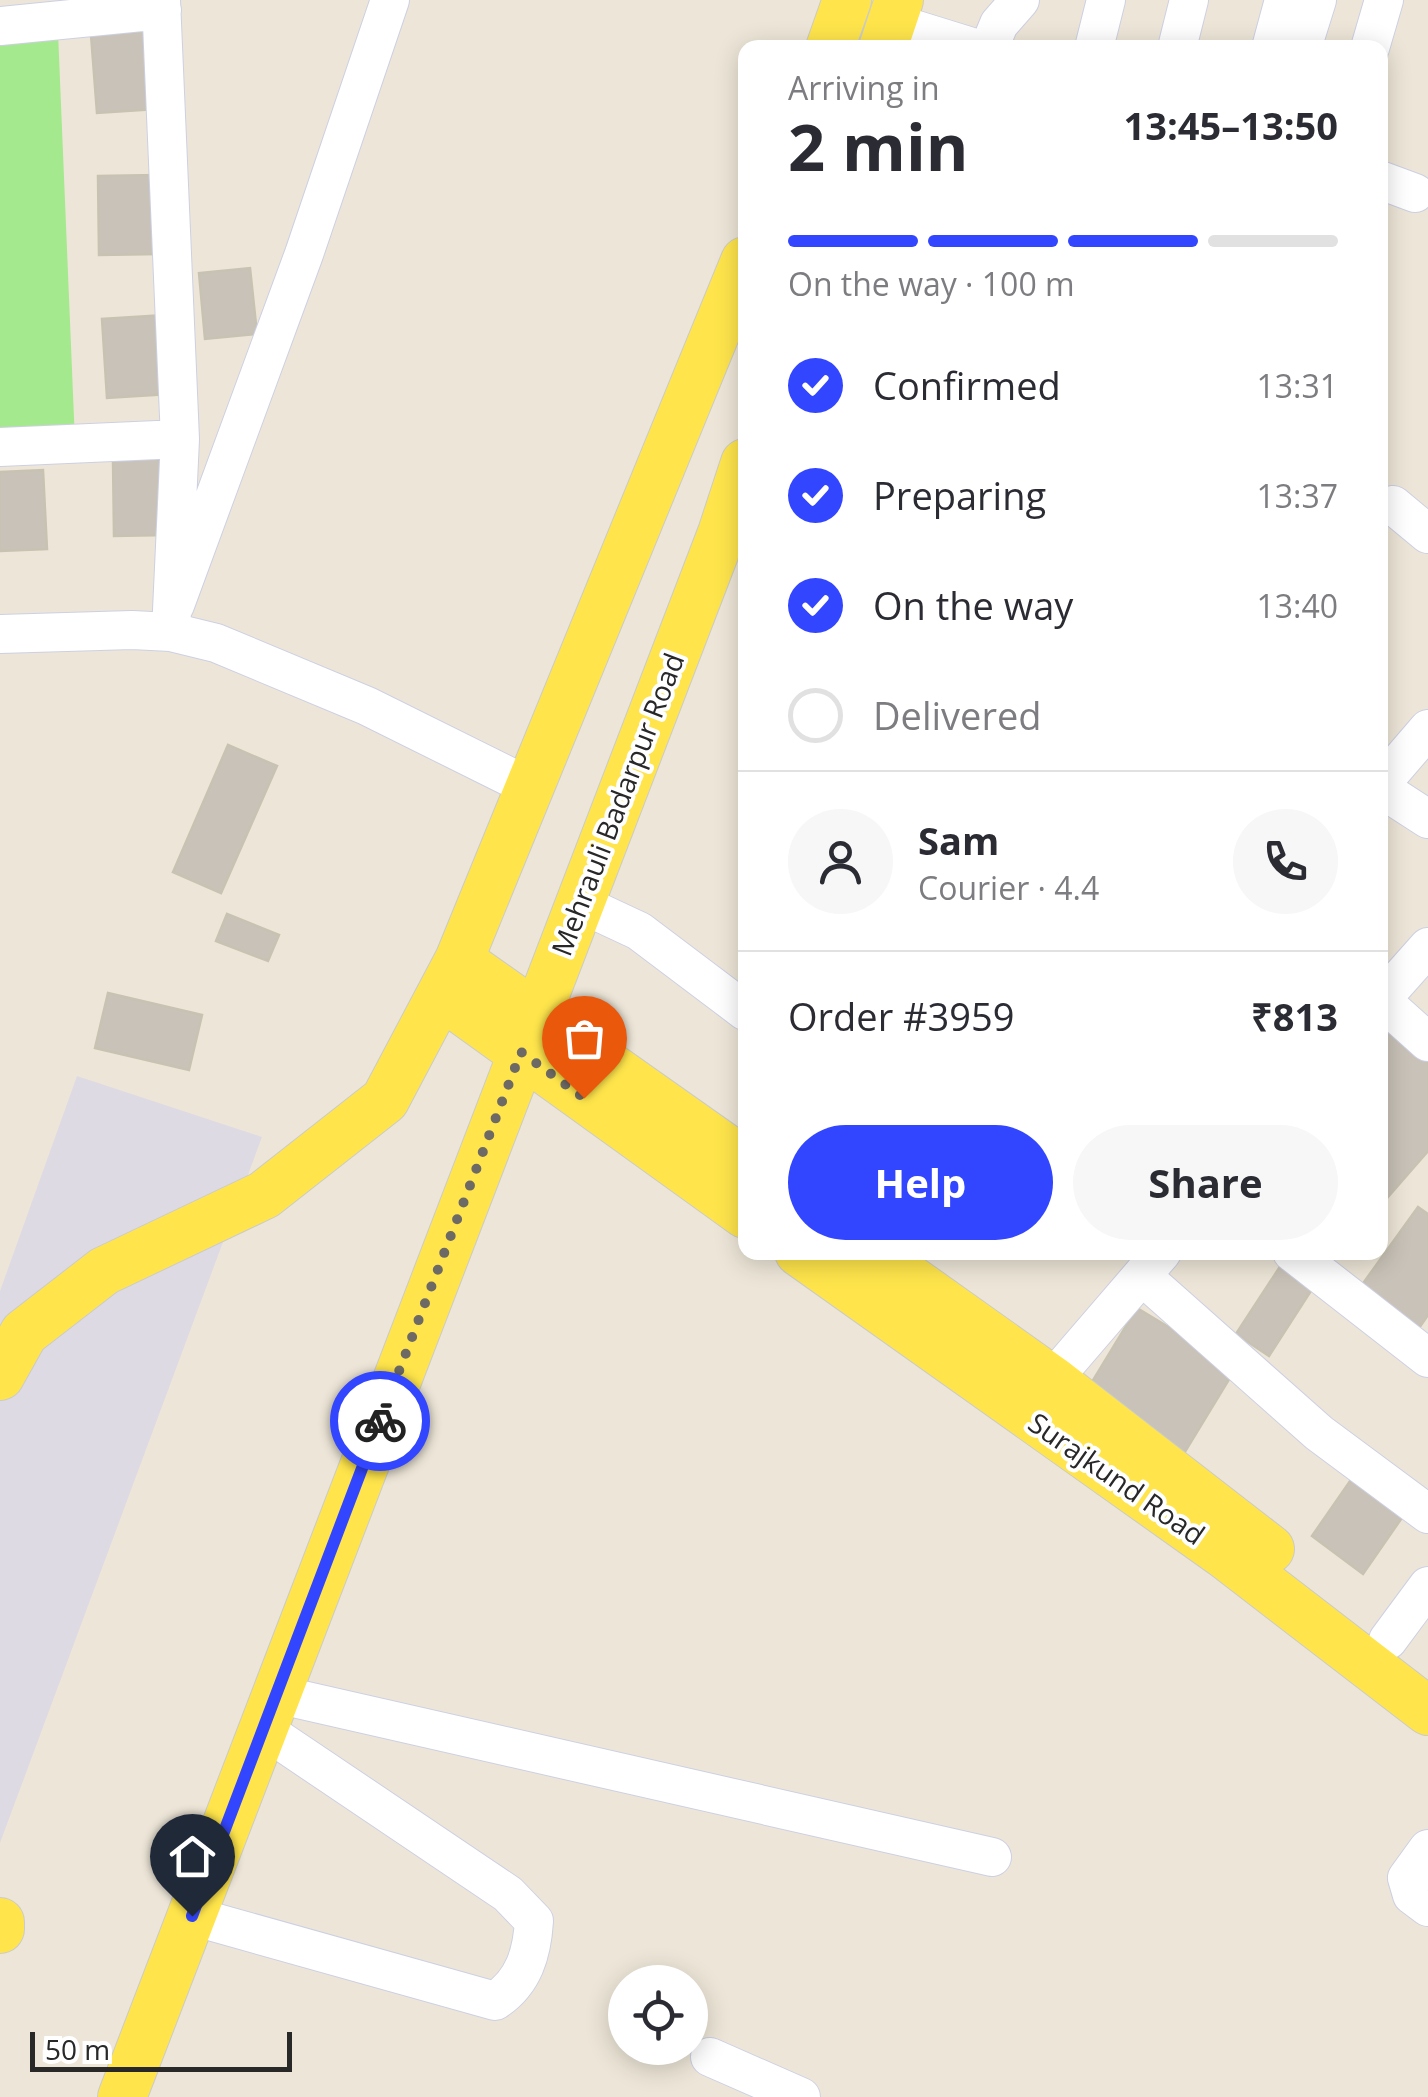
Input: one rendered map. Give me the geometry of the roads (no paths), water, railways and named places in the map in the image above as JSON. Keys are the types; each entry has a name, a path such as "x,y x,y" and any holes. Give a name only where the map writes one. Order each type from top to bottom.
{"main road":[{"path":"833,40 847,0"},
{"path":"0,1376 24,1333 104,1271 264,1195 385,1100 450,977 738,277"},
{"name":"Mehrauli Badarpur Road","path":"122,2097 738,484"},
{"path":"450,977 528,1033 738,1208"},
{"path":"528,1033 738,1158"},
{"name":"Surajkund Road","path":"810,1260 1224,1554 1428,1711"},
{"name":"Surajkund Road","path":"883,1260 1052,1380 1428,1670"}],"street":[{"path":"173,619 390,0"},
{"path":"992,40 1007,12 1020,0"},
{"path":"1096,40 1106,0"},
{"path":"1179,40 1189,0"},
{"path":"1273,40 1284,0"},
{"path":"1304,40 1317,0"},
{"path":"1372,40 1384,0"},
{"path":"0,26 162,5 180,439 173,619"},
{"path":"891,23 948,40"},
{"path":"0,447 180,439"},
{"path":"1394,505 1428,534"},
{"path":"0,634 132,630 173,619 216,643 367,706 530,787"},
{"path":"1388,776 1428,729"},
{"path":"1388,792 1428,819"},
{"path":"579,903 656,943 738,1006"},
{"path":"1388,992 1428,946"},
{"path":"1388,1008 1428,1042"},
{"path":"1302,1260 1428,1358"},
{"path":"1052,1380 1152,1264 1319,1434 1428,1514"},
{"path":"1388,1640 1428,1586"},
{"path":"269,1711 992,1858"},
{"path":"192,1916 495,2001 511,1990 532,1952 534,1921 508,1894 269,1711"},
{"path":"1428,1849 1408,1878 1412,1895 1428,1907"},
{"path":"710,2057 801,2097"}]}
